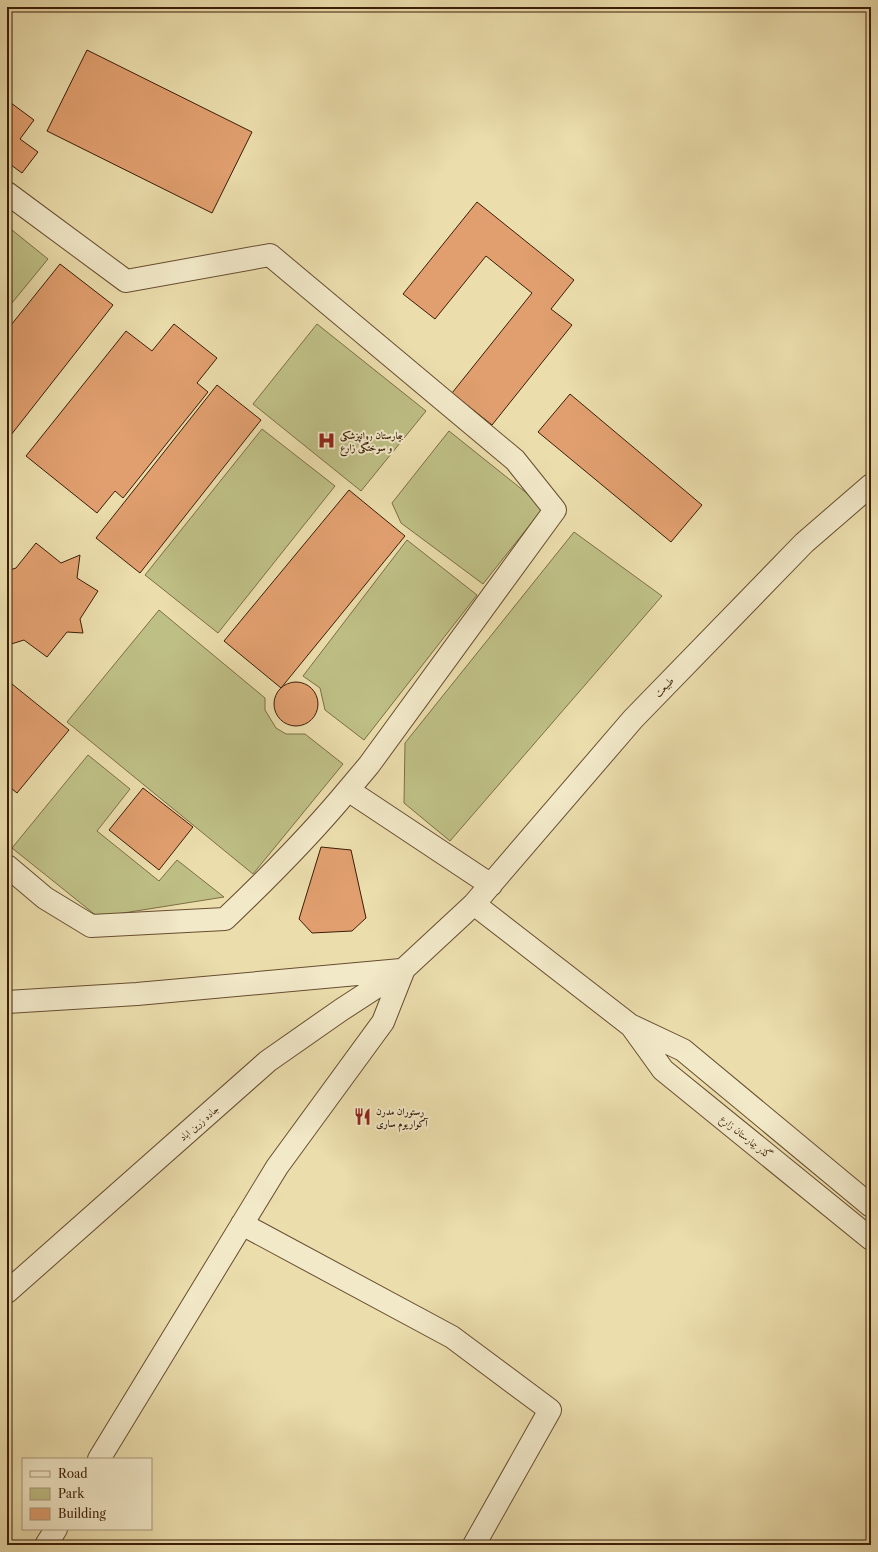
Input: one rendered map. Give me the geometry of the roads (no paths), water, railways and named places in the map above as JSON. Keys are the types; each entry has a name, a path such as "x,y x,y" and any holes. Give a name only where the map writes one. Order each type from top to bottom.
{"street":[{"path":"7,193 126,281 270,255 515,460 556,510 369,765 314,830 225,919 91,926 45,898 7,866"},
{"name":"طبیعت","path":"474,904 633,719 804,543 871,485"},
{"path":"348,790 491,885"},
{"name":"جاده زرین اباد","path":"7,1292 268,1061 341,1010 404,969 474,904"},
{"name":"گذر بیمارستان زارع","path":"474,904 630,1025 683,1050 871,1206"},
{"path":"7,1002 137,994 404,969 383,1022 277,1167 100,1458"},
{"name":"گذر بیمارستان زارع","path":"630,1025 663,1070 871,1239"},
{"path":"242,1224 452,1337 550,1410 474,1545"},
{"path":"46,1545 55,1530"}],"place":[{"name":"بیمارستان روانپزشکی و سوختگی زارع","path":"327,441"},
{"name":"رستوران مدرن آکواریوم ساری","path":"363,1117"}]}
